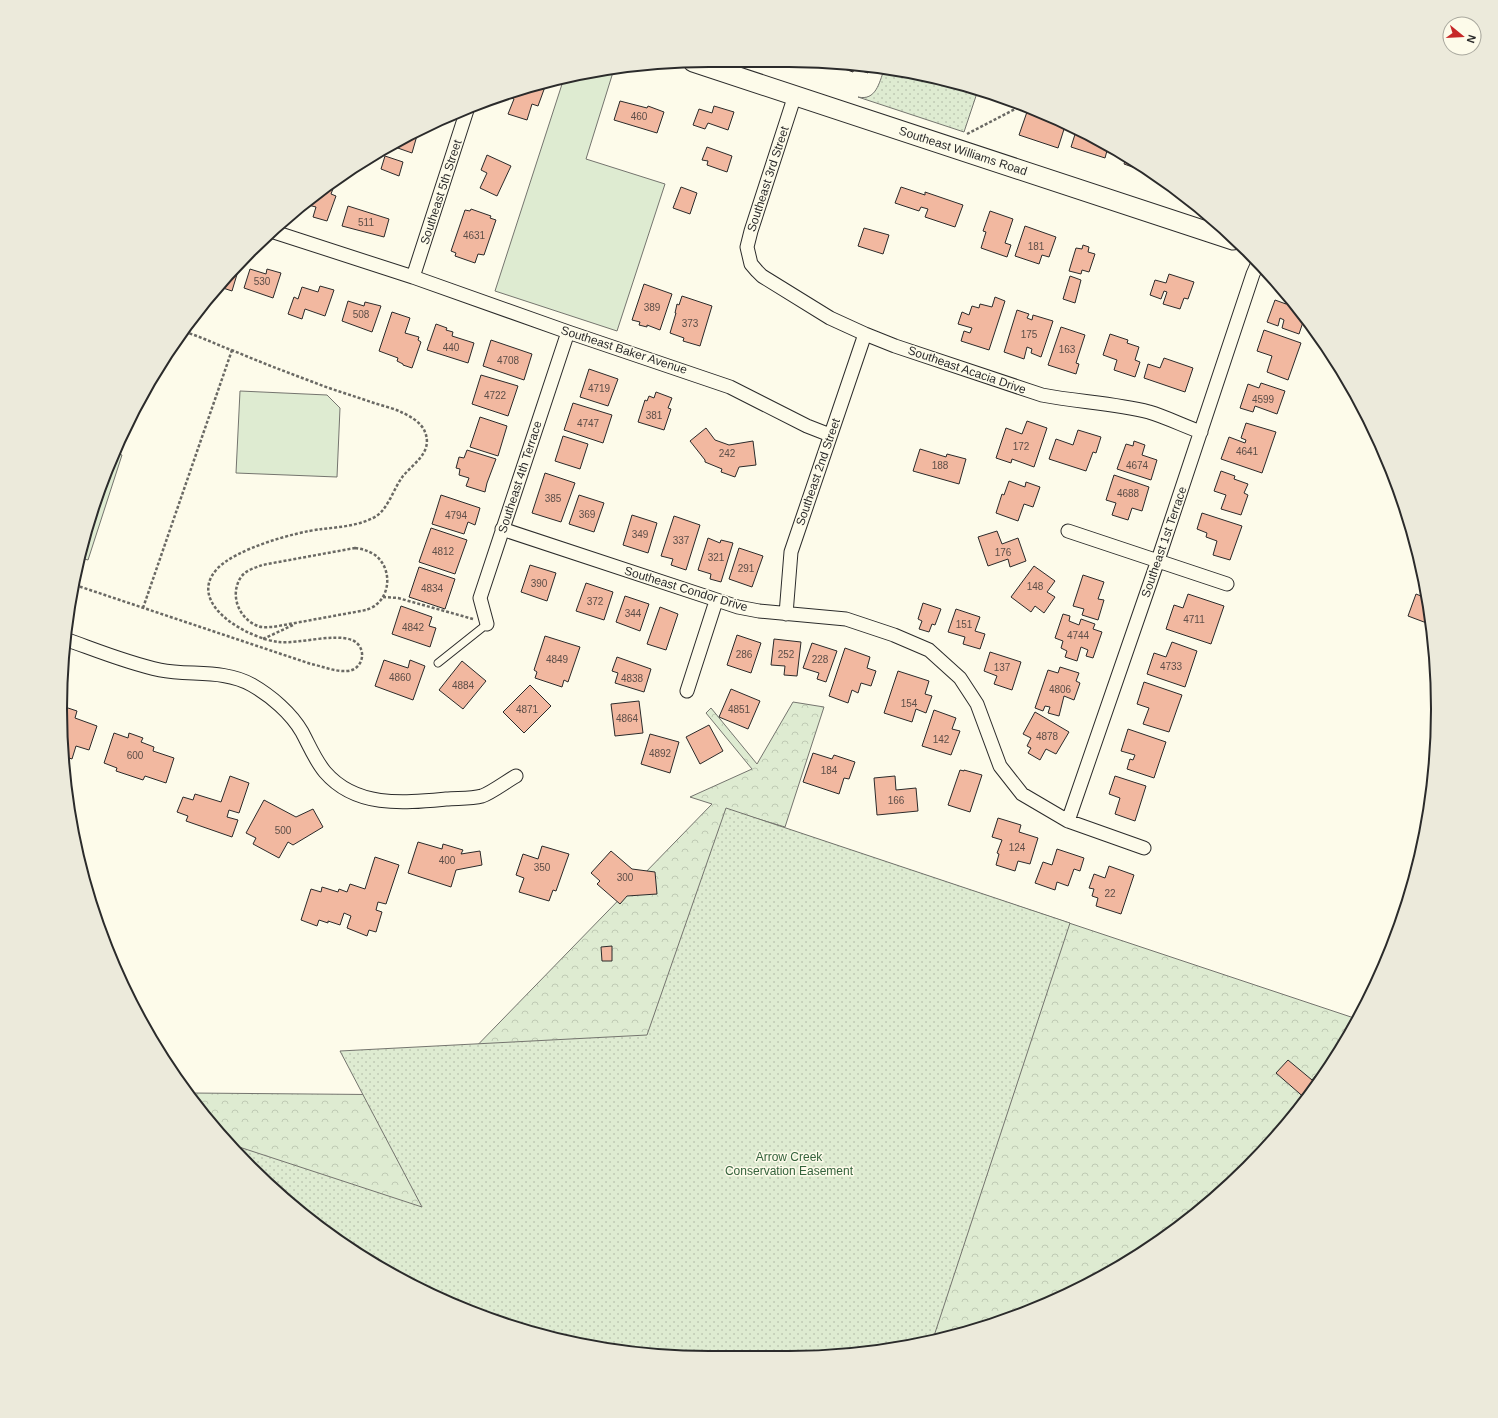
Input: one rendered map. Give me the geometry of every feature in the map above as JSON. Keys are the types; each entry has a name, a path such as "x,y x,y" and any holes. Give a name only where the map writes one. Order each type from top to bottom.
{"street":[{"name":"Southeast Williams Road","path":"708,67 1224,237"},
{"name":"Southeast 3rd Street","path":"751,264 747,247 751,231 795,95"},
{"name":"Southeast 5th Street","path":"413,277 465,115"},
{"name":"Southeast Baker Avenue","path":"277,234 413,277 730,387 801,424 830,435"},
{"name":"Southeast Acacia Drive","path":"751,264 762,276 830,318 865,334 902,348 1042,395 1068,400 1107,404 1149,412 1201,432"},
{"name":"Southeast 1st Terrace","path":"1068,821 1256,269"},
{"name":"Southeast 4th Terrace","path":"487,624 480,598 568,332"},
{"name":"Southeast 2nd Street","path":"786,614 791,552 865,334"},
{"name":"Southeast Condor Drive","path":"502,529 716,601 738,607 786,614 846,619 894,635 929,650 960,678 976,704 1000,766 1022,794 1068,821 1144,848"},
{"path":"1068,531 1227,584"},
{"path":"687,691 716,601"},
{"path":"70,641 159,670 213,674 234,678 251,684 271,697 288,714 301,731 315,758 325,772 340,785 357,794 378,801 417,802 483,796 516,776"}],"lane":[{"path":"438,663 487,624"}],"path":[{"path":"961,150 966,135 1016,109"},
{"path":"79,586 311,664 347,671 358,667 362,660 362,652 358,644 350,640 338,639 280,642 263,639 243,629 223,616 212,604 208,595 209,583 215,570 234,556 291,535 320,529 358,524 376,518 384,509 397,484 420,459 426,449 428,439 425,430 415,420 400,412 328,388 189,333"},
{"path":"144,608 232,350"},
{"path":"355,548 366,550 376,556 383,564 387,575 387,585 383,596 376,605 366,610 298,623 265,627 258,626 247,619 240,612 236,601 236,589 241,578 250,569 262,565 355,548"},
{"path":"383,596 398,598 487,624"},
{"path":"263,639 298,623"}],"green space":[{"path":"612,74 586,159 665,184 617,331 495,291 562,84"},
{"path":"883,74 914,79 976,95 964,132 858,97 864,98 873,94"},
{"path":"240,391 327,395 340,408 337,477 236,473"},
{"path":"120,454 122,455 88,560 85,559 101,503"},
{"name":"Arrow Creek Conservation Easement","path":"793,702 824,707 785,827 745,815 1352,1017 1323,1066 1272,1132 1243,1163 1212,1192 1146,1243 1073,1285 1035,1302 995,1317 914,1339 873,1346 831,1350 709,1351 667,1350 625,1346 584,1339 543,1329 503,1317 463,1302 425,1285 388,1265 352,1243 318,1218 286,1192 255,1163 226,1132 195,1093 429,1095 712,804 690,797 752,769 706,713 711,708 757,764"},
{"name":"Arrow Creek Conservation Easement","path":"726,808 1070,923 935,1334 873,1346 831,1350 709,1351 667,1350 625,1346 584,1339 543,1329 503,1317 463,1302 425,1285 388,1265 352,1243 318,1218 286,1192 240,1147 422,1207 340,1051 647,1035"}],"building":[{"path":"544,89 538,106 532,104 527,120 508,114 514,99 512,98"},
{"path":"620,101 647,108 648,106 664,112 657,133 614,120"},
{"path":"714,106 734,112 728,130 708,123 705,129 693,125 699,109 712,113"},
{"path":"1027,113 1064,129 1058,148 1019,135"},
{"path":"1075,134 1107,151 1105,158 1071,147"},
{"path":"416,138 412,153 397,148"},
{"path":"707,147 732,156 727,172 707,165 708,161 702,160"},
{"path":"487,155 511,166 497,196 480,188 487,173 481,170"},
{"path":"385,156 403,162 399,176 381,169"},
{"path":"1125,162 1134,168 1124,164"},
{"path":"681,187 697,193 690,214 673,208"},
{"path":"901,187 925,195 925,192 963,205 955,227 925,217 928,209 921,207 919,211 895,203"},
{"path":"333,189 331,194 336,196 327,221 313,217 316,207 311,206"},
{"path":"348,206 389,219 384,237 342,226"},
{"path":"471,209 491,216 490,218 496,220 484,255 478,254 475,263 455,256 456,253 451,251 465,210 470,211"},
{"path":"990,211 1013,219 1005,243 1011,245 1007,257 981,248 986,232 983,231"},
{"path":"1025,226 1056,237 1049,257 1042,255 1039,264 1015,256"},
{"path":"864,228 889,235 883,254 858,246"},
{"path":"1083,245 1089,247 1088,252 1095,254 1089,272 1082,270 1081,274 1069,271 1076,248 1082,249"},
{"path":"250,269 266,274 267,269 281,273 273,298 244,288"},
{"path":"237,274 232,291 224,288"},
{"path":"1169,274 1194,282 1188,299 1184,298 1180,309 1163,304 1167,292 1164,291 1161,299 1150,295 1155,280 1166,283"},
{"path":"1070,276 1081,280 1075,303 1063,299"},
{"path":"644,284 672,294 660,330 647,325 647,327 639,325 640,322 632,320"},
{"path":"320,286 334,290 325,316 305,309 302,319 288,314 294,297 298,299 302,287 318,292"},
{"path":"682,296 712,306 700,346 683,341 684,338 670,333 677,304 679,305"},
{"path":"995,297 1005,301 989,350 961,341 964,331 970,333 972,328 958,324 962,312 969,315 972,306 979,308 980,304 992,307"},
{"path":"1275,300 1286,304 1302,324 1299,334 1282,328 1284,320 1280,318 1278,326 1267,322"},
{"path":"348,301 364,306 365,302 381,306 372,332 342,321"},
{"path":"1017,310 1029,314 1027,318 1032,320 1033,315 1053,321 1041,357 1031,353 1032,349 1027,347 1024,359 1004,352"},
{"path":"392,312 410,318 405,333 419,337 418,340 421,342 412,368 397,361 398,358 379,351"},
{"path":"436,324 453,332 452,336 474,343 468,363 427,350"},
{"path":"1061,327 1085,335 1076,363 1079,364 1076,374 1048,365"},
{"path":"1264,330 1301,343 1288,380 1267,372 1272,356 1257,351"},
{"path":"1110,334 1128,340 1127,343 1139,347 1135,360 1140,362 1135,377 1114,370 1117,360 1103,355"},
{"path":"491,340 532,354 524,380 483,366"},
{"path":"1164,358 1193,368 1185,392 1144,378 1148,364 1160,368"},
{"path":"589,369 618,379 608,406 580,397"},
{"path":"481,375 518,386 508,416 472,404"},
{"path":"1261,383 1285,391 1277,414 1255,406 1253,412 1240,408 1248,384 1259,388"},
{"path":"656,392 672,398 668,408 671,409 664,430 638,422 645,400 647,401 649,396 654,398"},
{"path":"573,403 612,415 603,443 564,430"},
{"path":"480,417 507,426 498,456 470,447"},
{"path":"1027,421 1047,428 1034,467 1012,459 1011,463 996,458 1006,428 1022,434"},
{"path":"1246,423 1276,432 1262,473 1221,459 1229,437 1245,443 1246,440 1241,438"},
{"path":"706,428 715,440 729,445 753,441 756,465 739,467 735,477 721,472 722,469 705,462 690,441"},
{"path":"1078,430 1101,437 1096,453 1093,452 1086,471 1049,459 1056,439 1073,445"},
{"path":"563,436 588,444 580,469 555,461"},
{"path":"1134,441 1145,445 1142,455 1157,460 1151,480 1117,469 1126,444 1133,446"},
{"path":"920,449 946,457 947,454 966,459 959,484 913,471"},
{"path":"467,450 496,459 485,492 466,486 469,478 459,475 460,469 456,468 459,457 464,458"},
{"path":"1221,471 1235,476 1234,479 1248,484 1244,493 1248,495 1241,515 1221,509 1226,495 1214,491"},
{"path":"545,473 575,483 561,522 532,513"},
{"path":"1114,475 1149,487 1142,511 1132,508 1128,520 1112,515 1116,503 1106,500"},
{"path":"1009,481 1025,487 1026,482 1040,487 1033,507 1024,504 1018,521 996,513 1002,494 1004,495"},
{"path":"441,495 480,508 475,525 468,522 464,534 432,524"},
{"path":"579,495 604,503 594,532 569,524"},
{"path":"1202,513 1242,526 1230,560 1213,555 1217,541 1206,537 1207,533 1197,529"},
{"path":"632,515 657,523 648,553 623,545"},
{"path":"674,516 700,525 686,570 671,565 673,559 661,556"},
{"path":"431,528 467,540 455,574 419,562"},
{"path":"997,531 1002,544 1018,538 1026,561 1010,567 1008,559 988,566 978,537"},
{"path":"708,538 720,543 721,540 733,543 721,582 710,579 711,574 698,570"},
{"path":"739,548 763,556 752,587 729,579"},
{"path":"530,565 556,573 547,601 521,592"},
{"path":"1034,566 1055,581 1047,592 1055,597 1044,613 1035,606 1031,612 1011,597"},
{"path":"419,567 455,579 445,609 409,597"},
{"path":"1083,575 1104,582 1098,599 1104,600 1098,620 1082,615 1084,609 1073,606"},
{"path":"586,583 613,592 604,620 576,611"},
{"path":"1188,594 1224,606 1211,644 1166,629 1174,605 1183,608"},
{"path":"1416,594 1421,596 1426,623 1408,616"},
{"path":"625,596 649,604 640,631 616,622"},
{"path":"923,603 941,609 935,625 932,624 929,632 919,629 922,621 918,619"},
{"path":"401,606 432,617 429,626 436,628 430,647 392,634"},
{"path":"660,607 678,614 666,650 647,644"},
{"path":"956,609 980,617 975,631 985,634 980,649 963,644 965,637 948,632"},
{"path":"1063,614 1070,616 1069,621 1079,625 1081,619 1095,624 1093,629 1102,632 1093,658 1086,656 1088,650 1081,647 1077,661 1065,657 1067,651 1061,648 1063,641 1055,638"},
{"path":"737,635 761,643 751,673 727,665"},
{"path":"545,636 580,647 568,682 564,680 562,687 535,678 537,672 534,670"},
{"path":"774,639 801,642 797,676 784,675 785,666 771,665"},
{"path":"1172,642 1197,651 1185,687 1147,674 1154,653 1166,657"},
{"path":"812,643 837,651 826,682 817,679 819,673 803,668"},
{"path":"845,648 870,657 867,668 876,671 871,686 861,683 858,693 852,690 848,703 829,696"},
{"path":"990,652 1021,662 1012,690 994,684 997,676 984,671"},
{"path":"617,657 651,669 644,692 615,683 618,673 612,671"},
{"path":"384,660 408,668 410,660 425,666 413,700 375,686"},
{"path":"462,661 486,681 463,709 439,690"},
{"path":"1060,667 1079,673 1076,681 1080,683 1074,700 1064,696 1059,716 1048,713 1050,707 1045,706 1043,711 1035,708 1048,670 1058,673"},
{"path":"898,671 929,681 925,694 932,696 926,713 916,709 912,722 884,713"},
{"path":"1144,682 1182,695 1169,732 1143,724 1149,708 1137,704"},
{"path":"530,685 551,706 524,733 503,712"},
{"path":"731,689 760,701 748,729 719,717"},
{"path":"639,701 643,733 615,736 611,704"},
{"path":"67,708 77,711 75,718 97,726 89,750 76,746 72,759 69,758"},
{"path":"934,710 956,718 952,729 960,731 951,755 922,746"},
{"path":"1035,712 1069,732 1056,754 1046,749 1040,760 1028,753 1031,748 1027,746 1031,738 1023,734"},
{"path":"709,725 723,751 700,764 686,737"},
{"path":"1128,729 1166,742 1154,778 1127,769 1130,759 1133,760 1135,755 1121,751"},
{"path":"114,733 128,738 129,733 143,738 141,742 154,747 153,751 174,758 166,783 145,776 143,780 116,771 117,768 104,763"},
{"path":"650,734 679,742 670,773 641,764"},
{"path":"813,753 832,759 834,755 855,762 849,779 844,778 839,794 803,782"},
{"path":"960,770 982,775 970,812 948,805"},
{"path":"230,776 249,783 239,813 229,810 227,817 238,820 232,837 186,821 188,816 177,812 183,797 193,800 195,794 221,802"},
{"path":"895,776 896,790 916,788 918,811 877,815 874,778"},
{"path":"1115,776 1146,786 1135,821 1115,814 1120,798 1109,794"},
{"path":"264,800 296,817 313,809 323,827 293,845 288,842 279,858 253,844 256,838 246,833"},
{"path":"998,818 1021,825 1019,832 1038,838 1030,864 1018,861 1015,871 996,865 999,854 997,853 1002,840 992,837"},
{"path":"418,842 442,849 443,844 463,850 461,854 480,851 482,865 456,870 451,887 408,873"},
{"path":"542,846 569,854 556,891 553,890 549,901 519,892 524,878 516,875 523,854 538,859"},
{"path":"1057,849 1084,858 1080,871 1074,869 1068,886 1057,882 1055,890 1035,883 1043,862 1052,865"},
{"path":"611,851 632,869 655,872 657,894 627,896 620,904 597,884 600,881 591,873"},
{"path":"375,857 399,865 386,904 378,902 376,910 382,912 376,932 369,930 367,936 347,928 351,916 344,913 340,925 319,920 317,926 301,920 311,889 321,892 322,887 338,892 339,889 347,892 350,884 365,889"},
{"path":"1109,866 1134,875 1121,914 1096,906 1098,898 1092,896 1094,889 1089,888 1094,874 1105,878"},
{"path":"612,946 612,961 602,961 601,947"},
{"path":"1288,1060 1312,1080 1317,1074 1302,1095 1276,1073"}]}
